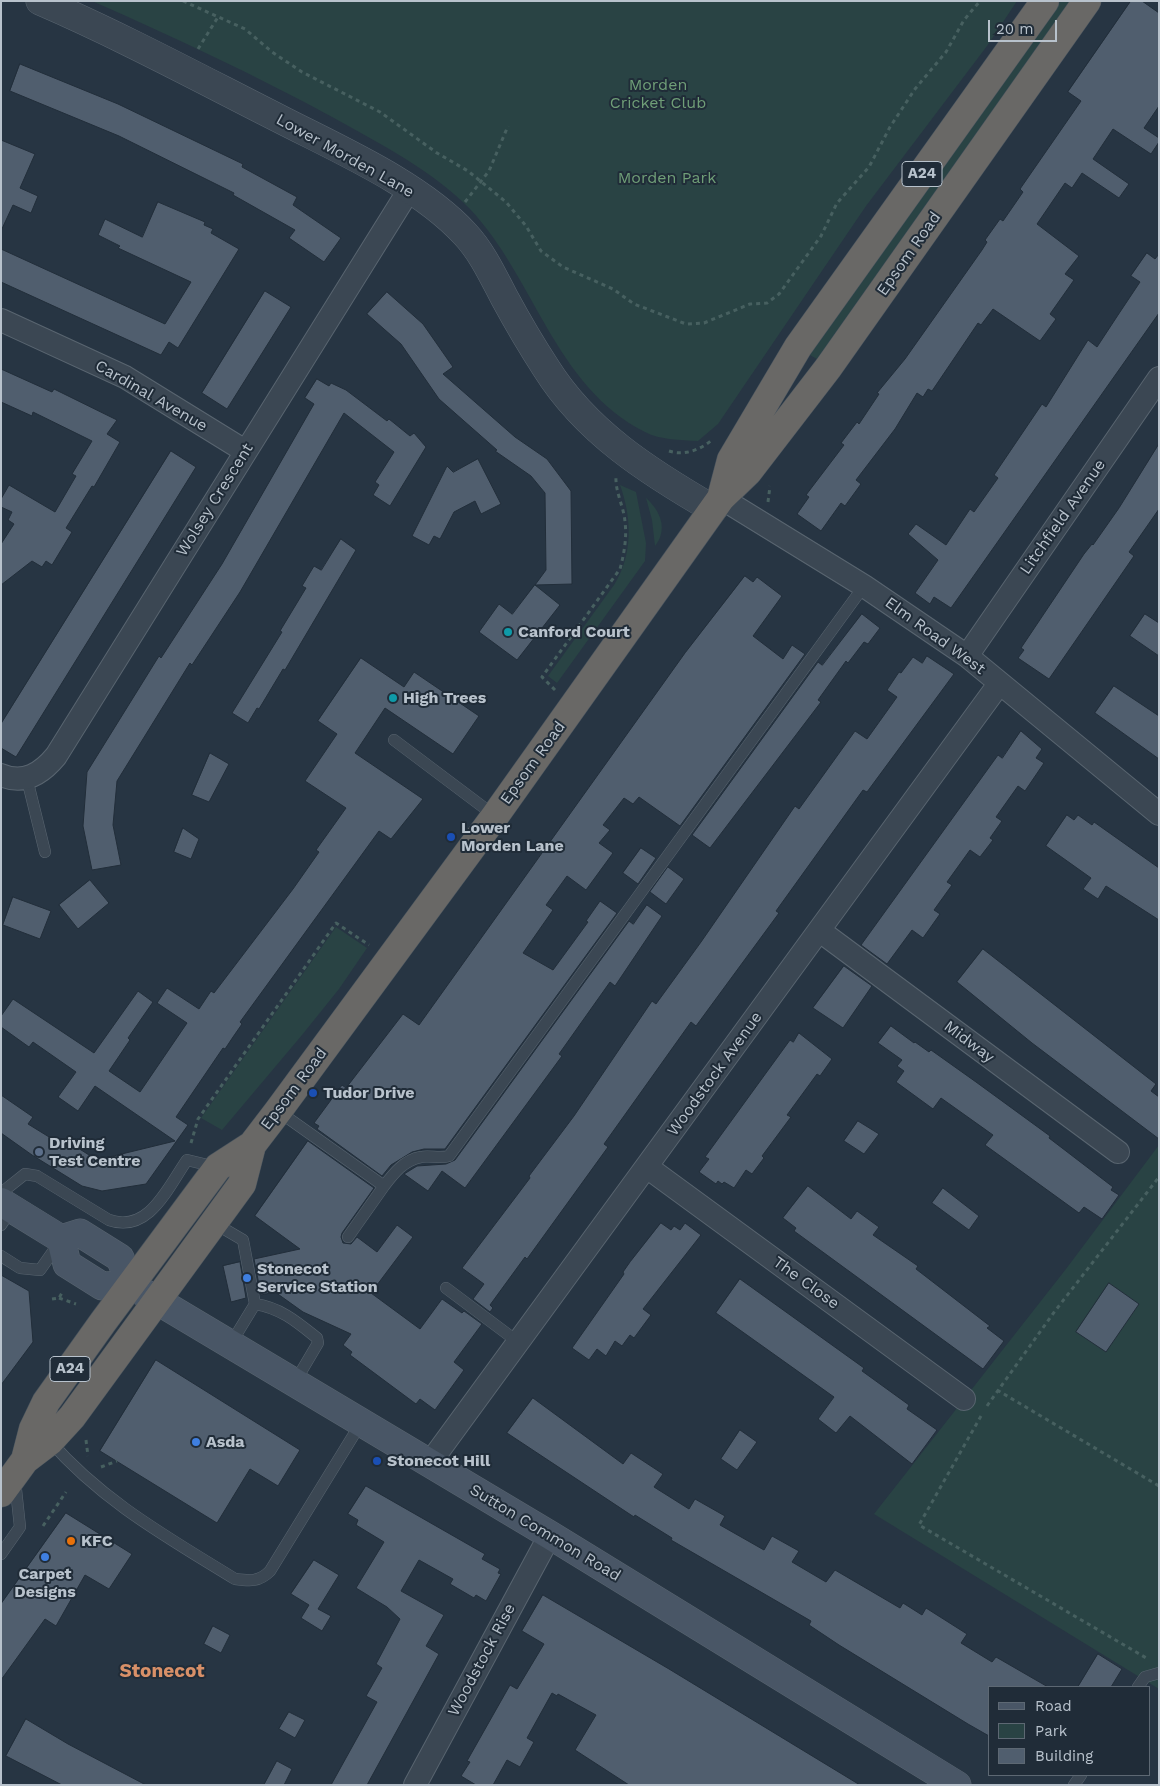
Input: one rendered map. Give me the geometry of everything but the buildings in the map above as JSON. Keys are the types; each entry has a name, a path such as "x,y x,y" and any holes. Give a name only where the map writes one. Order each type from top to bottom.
{"highway":[{"name":"Epsom Road","path":"717,503 730,460 798,347 1045,1"},
{"name":"Epsom Road","path":"131,1285 230,1176 495,816 717,503 748,472 828,368 1087,1"},
{"name":"Epsom Road","path":"157,1301 214,1223 230,1176"},
{"name":"A24","path":"41,1435 46,1402 131,1285"},
{"name":"A24","path":"10,1477 41,1435 72,1417 157,1301"}],"main road":[{"path":"4,1207 61,1239 67,1264 77,1271 102,1286 131,1285"},
{"name":"Sutton Common Road","path":"131,1285 550,1535 957,1785"}],"street":[{"name":"Lower Morden Lane","path":"40,1 185,71 360,160 409,190 448,218 467,236 486,264 545,367 579,413 601,434 644,467 717,503"},
{"name":"Wolsey Crescent","path":"27,779 44,771 56,756 409,190"},
{"name":"Cardinal Avenue","path":"1,320 125,377 245,451"},
{"name":"Litchfield Avenue","path":"967,656 1159,378"},
{"name":"Elm Road West","path":"717,503 864,586 967,656 1159,814"},
{"name":"Woodstock Avenue","path":"429,1464 1000,684"},
{"path":"1,775 8,778 27,779"},
{"name":"Midway","path":"820,931 1118,1152"},
{"name":"The Close","path":"647,1167 964,1400"},
{"name":"Woodstock Rise","path":"423,1782 550,1535"}],"lane":[{"path":"348,1237 400,1166 421,1156 442,1158 449,1156 864,586"},
{"path":"394,740 495,816"},
{"path":"27,779 45,852"},
{"path":"278,1111 384,1186"},
{"path":"4,1207 25,1174 37,1176 109,1220 121,1224 132,1223 151,1212 187,1160 230,1176"},
{"path":"214,1223 243,1240 255,1304 230,1345"},
{"path":"1,1256 20,1268 40,1270 61,1239"},
{"path":"446,1288 518,1342"},
{"path":"255,1304 271,1307 285,1313 318,1338 318,1343 294,1383"},
{"path":"41,1435 62,1456 128,1512 235,1579 249,1581 262,1579 270,1571 361,1423"},
{"path":"1,1554 20,1527 10,1477"},
{"path":"1139,1686 1145,1677 1159,1673"}],"path":[{"path":"183,1 245,29 272,52 302,72 380,112 482,182 506,202 526,226 541,250 563,267 614,289 634,304 686,324 704,323 750,304 767,303 779,294 821,236 837,203 869,167 890,127 915,89 946,52 964,20 980,1"},
{"path":"185,71 218,17"},
{"path":"448,218 482,182 493,162 500,140 508,126"},
{"path":"660,448 672,452 699,450 716,437"},
{"path":"558,692 542,677 620,569 624,555 625,523 616,485 616,475"},
{"path":"768,504 771,477"},
{"path":"191,1143 198,1119 336,923 374,948"},
{"path":"1152,1661 919,1524 997,1390 1159,1177"},
{"path":"59,1298 76,1304"},
{"path":"997,1390 1159,1486"},
{"path":"86,1433 88,1459"},
{"path":"95,1463 103,1468 117,1461"},
{"path":"43,1526 66,1492"}],"green space":[{"name":"Morden Park","path":"92,1 1017,1 987,46 866,206 718,424 698,441 678,440 651,435 614,412 588,387 567,359 492,236 469,208 438,181 388,148 304,102 214,57"},
{"path":"1061,1 1070,1 817,359 806,353"},
{"path":"620,485 636,492 646,543 645,561 557,683 548,676 614,585 625,561 629,536 627,510"},
{"path":"646,498 656,509 661,521 661,534 655,546 652,520"},
{"path":"336,927 367,948 339,989 222,1130 201,1118"},
{"path":"1159,1145 1159,1689 874,1514 1066,1269"}],"place":[{"name":"Canford Court","path":"508,632"},
{"name":"High Trees","path":"393,698"},
{"name":"Lower Morden Lane","path":"451,837"},
{"name":"Tudor Drive","path":"313,1093"},
{"name":"Driving Test Centre","path":"39,1152"},
{"name":"Stonecot Service Station","path":"247,1278"},
{"name":"Asda","path":"196,1442"},
{"name":"Stonecot Hill","path":"377,1461"},
{"name":"KFC","path":"71,1541"},
{"name":"Carpet Designs","path":"45,1557"}],"district":[{"name":"Stonecot","path":"162,1671"}],"park label":[{"name":"Morden Cricket Club","path":"658,94"}]}
